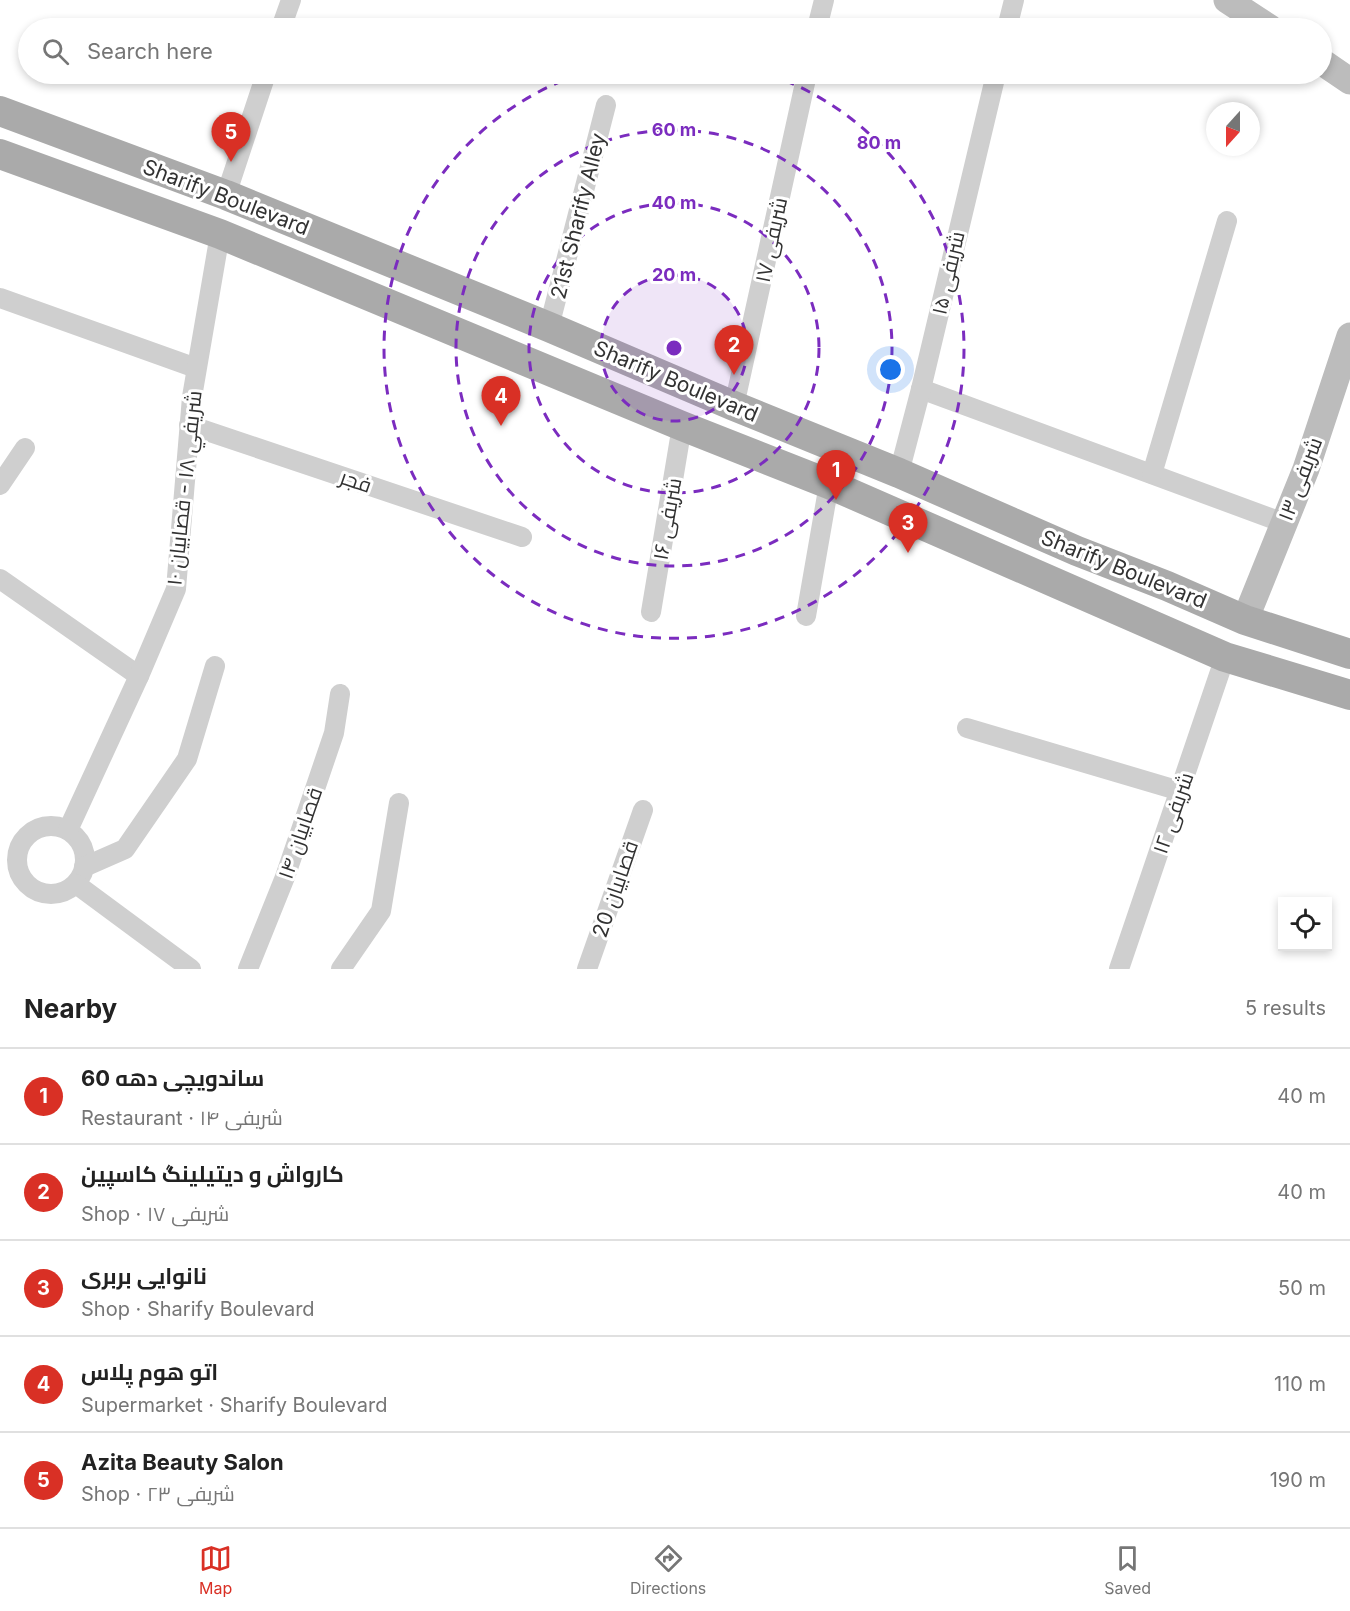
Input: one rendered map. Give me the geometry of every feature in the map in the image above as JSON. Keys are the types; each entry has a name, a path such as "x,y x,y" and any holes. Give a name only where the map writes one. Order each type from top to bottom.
{"main road":[{"name":"Sharify Boulevard","path":"0,111 226,195 549,327 1245,620 1350,654"},
{"name":"Sharify Boulevard","path":"0,154 220,234 682,426 829,484 1225,657 1350,695"},
{"path":"220,234 226,195"}],"street":[{"path":"285,18 291,0"},
{"path":"820,18 824,0"},
{"path":"1010,18 1014,0"},
{"path":"1227,0 1255,18"},
{"path":"1332,69 1350,81"},
{"path":"226,195 264,84"},
{"name":"شریفی ۱۷","path":"734,406 805,84"},
{"name":"شریفی ۱۵","path":"899,473 994,84"},
{"name":"21st Sharify Alley","path":"549,327 606,105"},
{"path":"1152,474 1227,221"},
{"name":"شريفي ۱۸ - قصابیان ۱۰","path":"68,830 139,676 176,589 192,397 220,234"},
{"path":"0,298 196,368"},
{"name":"شریفی ۱۳","path":"1245,620 1306,469 1350,336"},
{"path":"921,389 1284,523"},
{"name":"فجر","path":"189,425 522,537"},
{"name":"شریفی ۱۶","path":"651,612 682,426"},
{"path":"0,485 25,448"},
{"path":"806,616 829,484"},
{"path":"0,579 139,676"},
{"name":"شریفی ۱۲","path":"1120,969 1225,657"},
{"path":"80,875 85,852 79,839 68,830 53,825 38,827 25,835 8,863 32,889 47,894 63,892 80,875 124,849 187,759 214,666"},
{"name":"قصابیان ۱۴","path":"248,969 285,877 334,733 340,694"},
{"path":"967,728 1180,791"},
{"path":"341,969 381,911 399,803"},
{"name":"قصابیان 20","path":"587,969 643,810"},
{"path":"80,875 191,969"}],"place":[{"name":"Azita Beauty Salon","path":"231,162"},
{"name":"کارواش و دیتیلینگ کاسپین","path":"734,375"},
{"name":"اتو هوم پلاس","path":"501,426"},
{"name":"ساندویچی دهه 60","path":"836,500"},
{"name":"نانوایی بربری","path":"908,553"}]}
